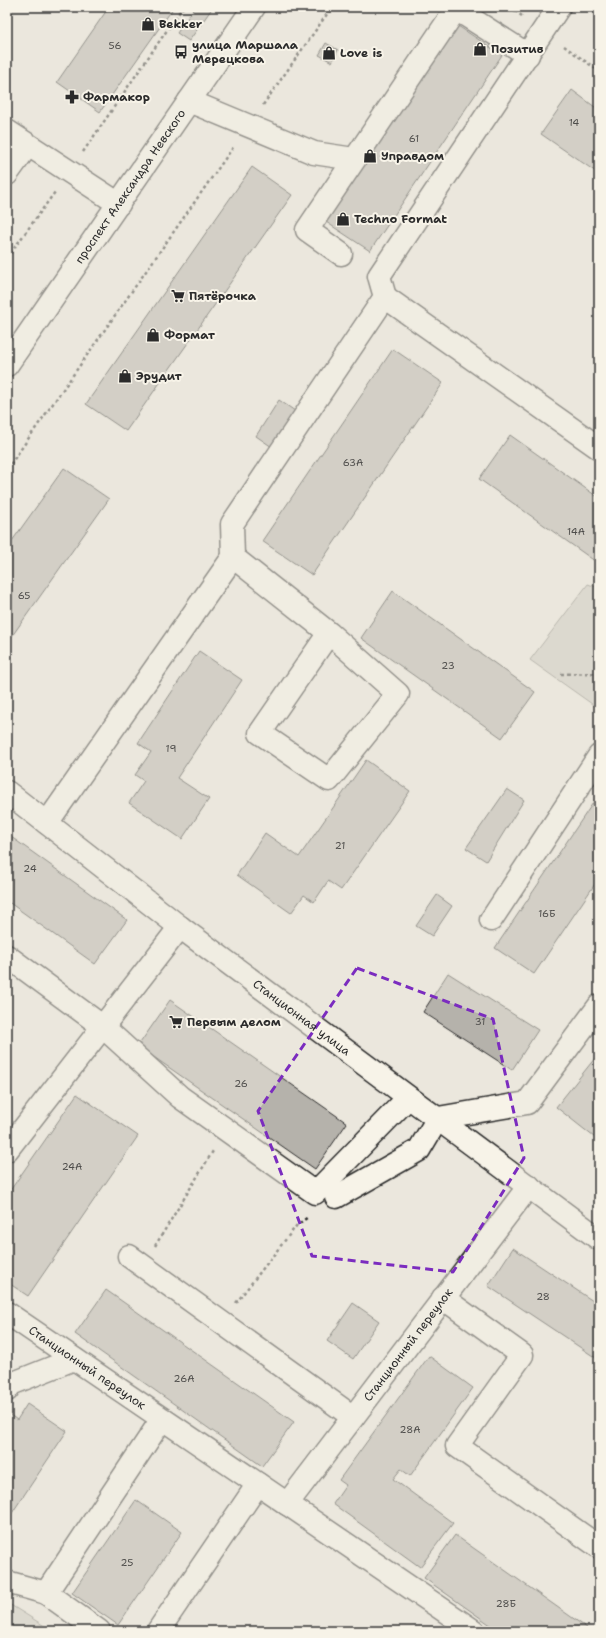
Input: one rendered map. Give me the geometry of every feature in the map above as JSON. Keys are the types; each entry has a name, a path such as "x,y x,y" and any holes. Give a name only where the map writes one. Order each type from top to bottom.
{"street":[{"name":"проспект Александра Невского","path":"7,365 254,7"},
{"path":"559,7 379,276 385,297 599,448"},
{"path":"342,254 307,230 456,9 528,55"},
{"path":"189,101 314,153 354,159"},
{"path":"7,131 119,204"},
{"path":"7,174 28,145"},
{"path":"47,823 233,556 232,524 385,297"},
{"path":"233,556 329,632 398,694 329,780 260,734 329,632"},
{"path":"491,920 599,756"},
{"name":"Станционная улица","path":"7,792 180,927 599,1239"},
{"path":"7,1150 180,927"},
{"path":"7,956 102,1026 180,1098 315,1193 408,1098"},
{"path":"336,1197 419,1150 438,1118 527,1103 599,1006"},
{"name":"Станционный переулок","path":"287,1504 529,1186"},
{"path":"136,1262 353,1417"},
{"path":"443,1298 522,1355 457,1446 599,1547"},
{"name":"Станционный переулок","path":"7,1313 474,1631"},
{"path":"7,1390 11,1384 74,1359"},
{"path":"46,1593 162,1419"},
{"path":"158,1631 258,1484"},
{"path":"7,1582 46,1593 99,1631"}],"path":[{"path":"7,258 69,172 183,7"},
{"path":"7,469 332,7"},
{"path":"561,674 599,673"},
{"path":"136,1262 214,1148"},
{"path":"221,1322 297,1225 336,1197"}],"highlighted area":[{"path":"357,968 493,1019 524,1158 453,1272 312,1256 258,1111"}],"shaded area":[{"path":"588,584 599,588 599,709 530,660"},
{"path":"9,1604 51,1631 7,1631 7,1606"}],"building":[{"path":"109,7 174,7 100,112 57,82"},
{"path":"195,7 213,7 189,41 177,33"},
{"path":"458,26 502,55 370,251 326,222"},
{"name":"Love is","path":"326,43 338,50 332,62 319,55"},
{"path":"572,90 599,110 599,174 541,134"},
{"path":"252,167 292,195 126,431 86,404"},
{"path":"393,349 443,383 312,575 262,541"},
{"path":"279,400 295,411 272,447 256,436"},
{"path":"510,435 599,498 599,564 479,479"},
{"path":"64,468 109,499 7,643 7,548"},
{"path":"393,591 535,692 502,738 361,638"},
{"path":"199,651 242,680 177,778 209,799 182,839 129,803 144,781 135,775 151,752 138,743"},
{"path":"366,760 410,791 341,890 328,881 314,902 304,895 291,913 237,875 265,833 299,857"},
{"path":"507,789 524,800 486,861 466,848"},
{"path":"599,794 599,878 534,974 495,948"},
{"path":"7,834 127,920 95,964 7,901"},
{"path":"437,895 452,906 432,936 416,926"},
{"path":"448,973 538,1030 512,1070 423,1012"},
{"path":"170,1000 347,1123 315,1169 138,1046"},
{"path":"599,1053 599,1141 556,1107"},
{"path":"77,1094 138,1136 28,1296 7,1282 7,1195"},
{"path":"513,1248 599,1305 599,1360 488,1286"},
{"path":"106,1290 294,1422 262,1466 75,1334"},
{"path":"353,1303 379,1321 353,1359 327,1341"},
{"path":"429,1356 473,1388 410,1476 401,1469 393,1479 453,1523 420,1567 333,1504 346,1485 339,1480"},
{"path":"27,1404 67,1431 8,1519 7,1417 9,1414 17,1420"},
{"path":"136,1500 182,1532 118,1625 72,1593"},
{"path":"455,1535 587,1628 585,1631 499,1631 424,1578"}],"place":[{"name":"Bekker","path":"148,24"},
{"name":"Позитив","path":"480,49"},
{"name":"улица Маршала Мерецкова","path":"181,52"},
{"name":"Love is","path":"329,53"},
{"name":"Фармакор","path":"72,97"},
{"name":"Управдом","path":"370,156"},
{"name":"Techno Format","path":"343,219"},
{"name":"Пятёрочка","path":"178,296"},
{"name":"Формат","path":"153,335"},
{"name":"Эрудит","path":"125,376"},
{"name":"Первым делом","path":"176,1022"}]}
